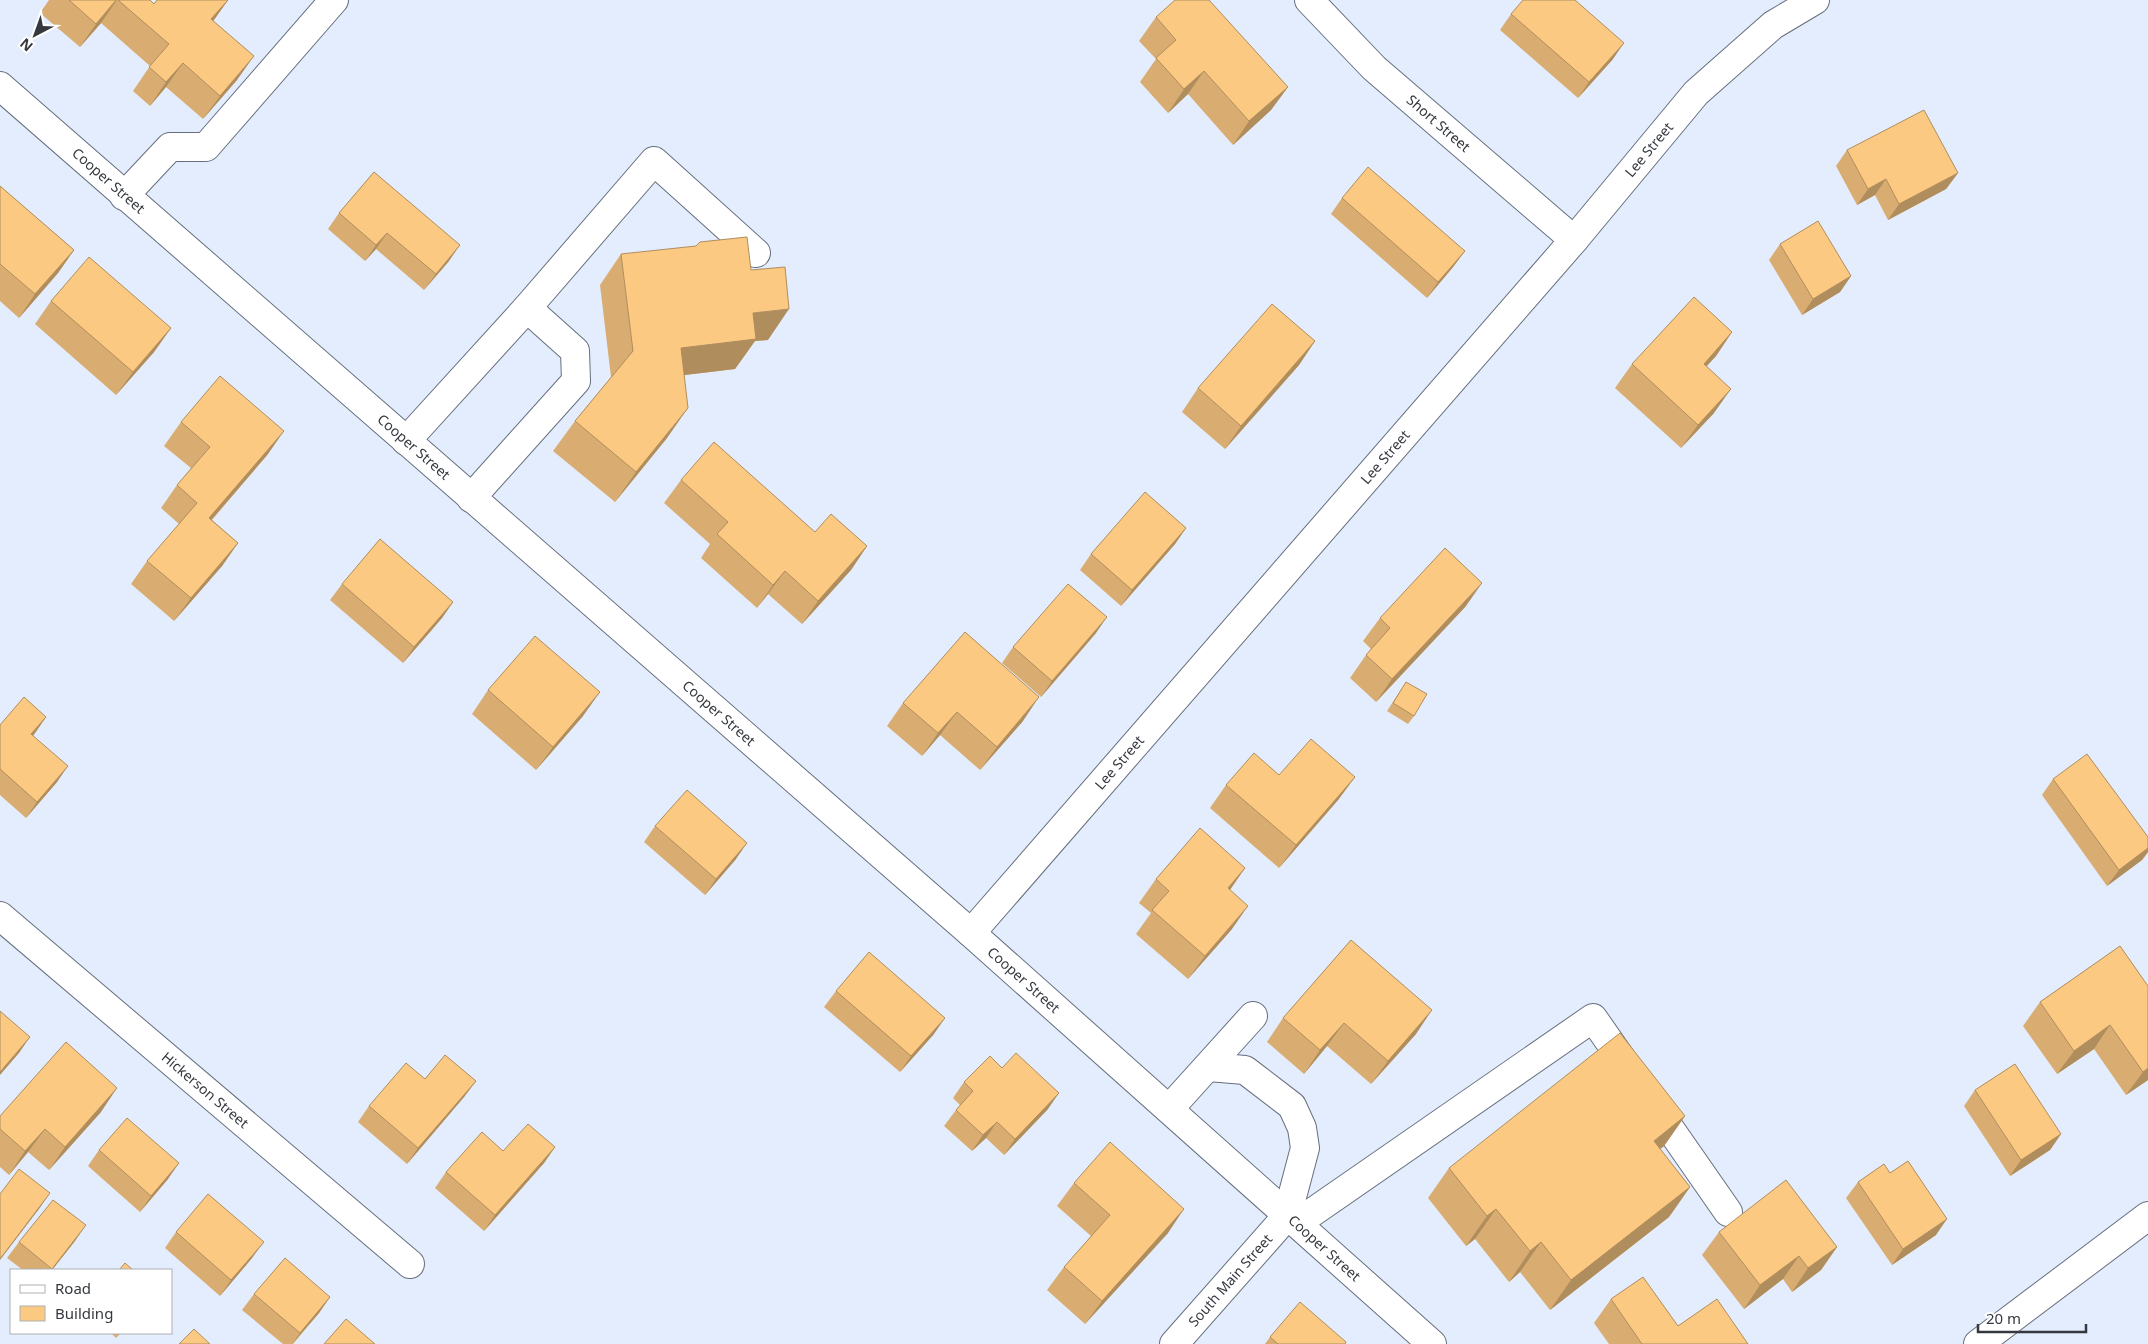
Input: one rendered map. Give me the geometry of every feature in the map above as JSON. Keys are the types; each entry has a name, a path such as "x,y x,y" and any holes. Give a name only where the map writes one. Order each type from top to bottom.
{"street":[{"path":"124,196 170,148 206,147 334,0"},
{"name":"Short Street","path":"1309,0 1374,68 1574,240"},
{"name":"Lee Street","path":"971,933 1574,240 1696,93 1773,24 1815,0"},
{"name":"Cooper Street","path":"0,86 971,933 1170,1108 1432,1344"},
{"path":"406,441 527,308 654,161 756,253"},
{"path":"472,498 576,381 575,351 527,308"},
{"name":"Hickerson Street","path":"0,916 410,1264"},
{"path":"1170,1108 1253,1016"},
{"path":"1292,1219 1593,1018 1728,1212"},
{"path":"1208,1067 1245,1070 1292,1106 1302,1128 1305,1148 1292,1219"},
{"path":"1978,1344 2148,1216"},
{"name":"South Main Street","path":"1174,1344 1292,1219"}],"building":[{"path":"69,0 116,0 96,24"},
{"path":"118,0 150,0 154,4 157,0 228,0 211,19 254,56 220,96 183,63 166,82 149,67 169,44"},
{"path":"1175,0 1209,0 1288,87 1249,121 1204,71 1184,89 1156,58 1176,40 1156,17"},
{"path":"1523,0 1575,0 1624,43 1589,82 1511,14"},
{"path":"1924,110 1958,173 1899,204 1886,179 1868,189 1847,150"},
{"path":"1368,167 1465,251 1438,282 1342,198"},
{"path":"374,172 460,245 436,274 387,233 376,245 339,213"},
{"path":"0,186 74,250 35,294 0,264"},
{"path":"1818,221 1851,276 1813,299 1780,244"},
{"path":"747,237 751,270 785,267 789,309 753,313 756,339 681,348 688,408 636,472 575,421 633,351 621,254 696,246 700,242"},
{"path":"89,257 171,328 133,372 51,301"},
{"path":"1694,297 1732,332 1704,364 1731,389 1698,425 1632,364"},
{"path":"1272,304 1315,341 1241,426 1198,388"},
{"path":"220,376 284,431 209,518 238,543 191,598 147,561 197,503 177,485 210,447 181,422"},
{"path":"714,442 815,532 831,514 867,546 818,601 785,571 773,585 717,534 728,522 681,480"},
{"path":"1145,492 1186,528 1132,590 1091,554"},
{"path":"380,539 453,602 414,647 342,584"},
{"path":"1445,548 1482,583 1392,679 1366,655 1390,628 1380,618"},
{"path":"1068,584 1107,617 1052,681 1013,647"},
{"path":"965,632 1039,697 997,747 957,712 938,733 903,703"},
{"path":"535,636 600,692 553,747 488,690"},
{"path":"1406,682 1427,694 1414,716 1393,703"},
{"path":"24,697 46,717 31,734 68,766 37,802 0,769 0,725"},
{"path":"1311,739 1355,777 1296,845 1226,785 1254,753 1279,775"},
{"path":"2087,754 2148,837 2148,848 2119,870 2053,779"},
{"path":"687,790 747,843 716,879 655,826"},
{"path":"1200,828 1245,868 1228,888 1248,906 1205,956 1152,910 1169,891 1156,879"},
{"path":"1351,940 1432,1010 1388,1061 1344,1023 1320,1050 1283,1018"},
{"path":"2120,946 2148,986 2148,1068 2143,1072 2110,1025 2074,1051 2040,1002"},
{"path":"869,952 945,1018 911,1056 836,991"},
{"path":"0,1011 30,1037 0,1072"},
{"path":"1620,1033 1685,1116 1654,1141 1690,1187 1571,1280 1541,1242 1530,1251 1496,1209 1487,1216 1449,1168"},
{"path":"66,1042 117,1088 65,1147 45,1129 25,1151 0,1129 0,1116"},
{"path":"1016,1053 1059,1093 1015,1139 997,1122 983,1135 956,1110 973,1091 964,1082 990,1056 1002,1068"},
{"path":"445,1055 476,1081 418,1148 369,1106 406,1063 425,1079"},
{"path":"2015,1064 2061,1134 2021,1160 1975,1090"},
{"path":"127,1118 179,1163 151,1196 99,1150"},
{"path":"528,1124 555,1147 495,1215 446,1172 482,1132 503,1151"},
{"path":"1110,1142 1184,1209 1102,1301 1064,1267 1110,1215 1074,1183"},
{"path":"1908,1161 1947,1219 1903,1249 1858,1182 1884,1164 1890,1173"},
{"path":"19,1169 50,1193 0,1259 0,1194"},
{"path":"1786,1180 1837,1247 1808,1268 1799,1256 1760,1285 1719,1232"},
{"path":"208,1194 264,1242 231,1280 176,1232"},
{"path":"53,1200 86,1225 52,1269 19,1242"},
{"path":"285,1258 330,1297 300,1333 254,1294"},
{"path":"125,1263 132,1269 120,1269"},
{"path":"1643,1277 1678,1326 1717,1299 1748,1344 1642,1344 1611,1299"},
{"path":"1300,1302 1346,1342 1345,1344 1278,1344 1270,1337"},
{"path":"346,1319 375,1344 324,1344"},
{"path":"194,1329 210,1344 179,1344"}]}
